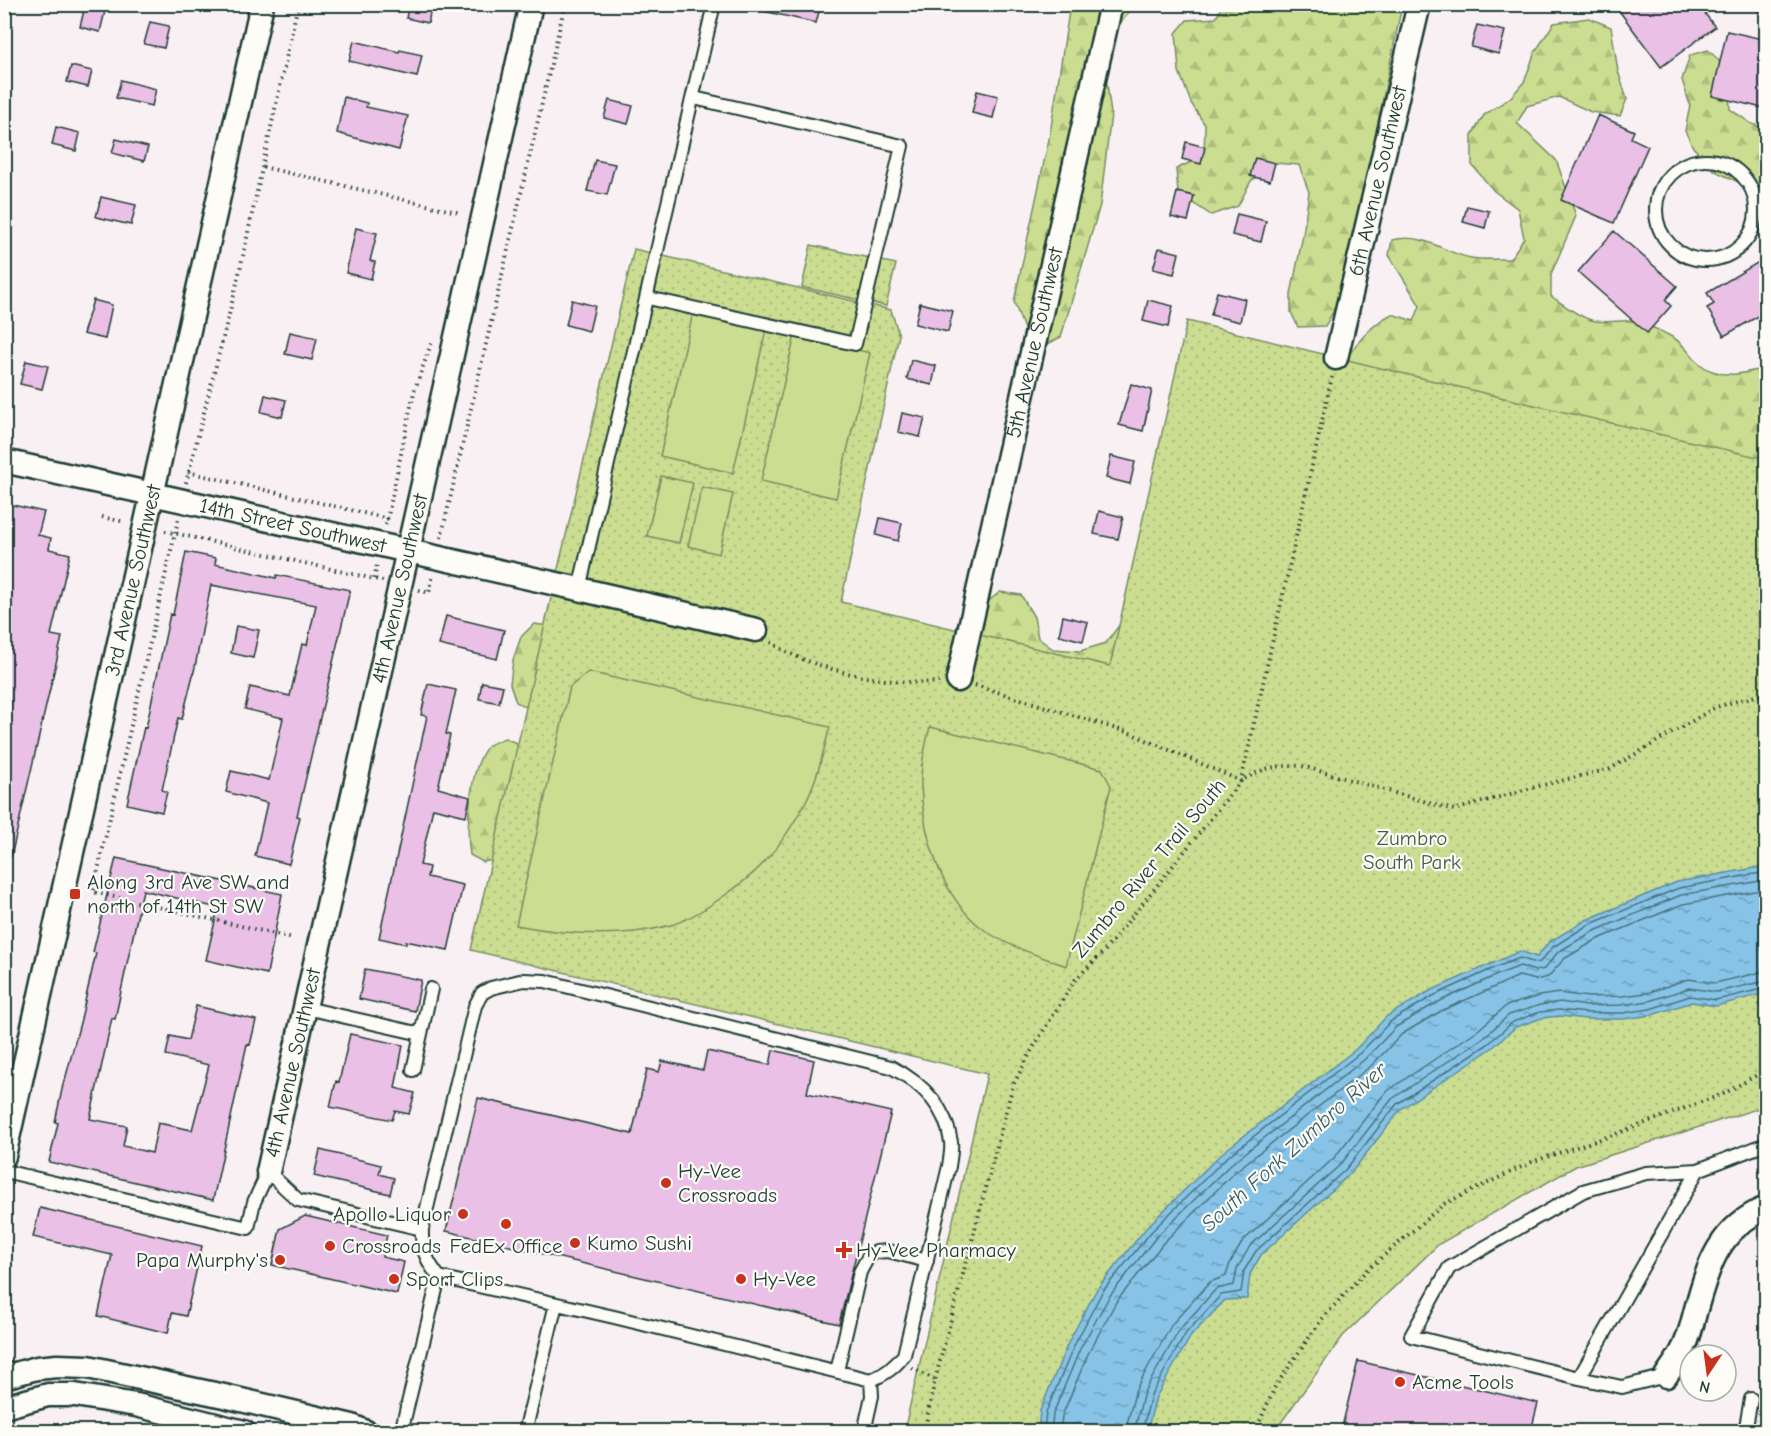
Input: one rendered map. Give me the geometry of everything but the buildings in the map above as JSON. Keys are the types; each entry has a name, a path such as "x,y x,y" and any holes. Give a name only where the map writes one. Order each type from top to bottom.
{"street":[{"name":"3rd Avenue Southwest","path":"4,1156 262,4"},
{"name":"4th Avenue Southwest","path":"268,1172 531,4"},
{"name":"5th Avenue Southwest","path":"958,680 1111,4"},
{"name":"6th Avenue Southwest","path":"1336,357 1419,4"},
{"name":"14th Street Southwest","path":"4,461 756,630"},
{"path":"1666,1376 1682,1352 1708,1265 1722,1243 1738,1226 1757,1212 1767,1208"},
{"path":"4,1377 37,1368 88,1367 224,1396 366,1431"},
{"path":"6,1404 48,1395 75,1395 136,1405 197,1426 238,1431 224,1396"},
{"path":"197,1426 224,1396"}],"lane":[{"path":"579,589 714,4"},
{"path":"1760,4 1767,7"},
{"path":"648,298 855,344 902,146 694,98"},
{"path":"1694,161 1717,162 1737,172 1744,177 1761,199 1754,224 1746,239 1728,255 1716,258 1694,258 1675,249 1663,236 1656,218 1656,206 1662,186 1676,170 1694,161"},
{"path":"524,980 545,981 891,1067 910,1077 924,1088 937,1104 951,1144 949,1166 927,1261 903,1355 896,1366 871,1380 438,1277 429,1264 422,1242 422,1229 475,1006 482,993 491,988 524,980"},
{"path":"413,1070 431,989"},
{"path":"306,1008 421,1034"},
{"path":"1666,1376 1622,1387 1412,1336 1449,1268 1583,1191 1646,1173 1698,1170 1767,1144"},
{"path":"1579,1378 1698,1170"},
{"path":"4,1171 248,1228 254,1202 268,1172 298,1200 422,1229"},
{"path":"837,1371 860,1272 868,1257 876,1252 888,1251 927,1261"},
{"path":"401,1431 438,1277"},
{"path":"525,1431 556,1304"},
{"path":"864,1431 872,1396 871,1380"},
{"path":"1745,1431 1751,1399"}],"path":[{"path":"293,938 93,892 188,472 237,283 298,4"},
{"path":"443,531 565,4"},
{"path":"262,167 461,213 459,224"},
{"path":"188,472 387,519 414,392 435,332"},
{"path":"756,630 793,655 843,672 917,684 958,680 1130,733 1241,781 1336,357"},
{"path":"175,533 374,579"},
{"name":"Zumbro River Trail South","path":"924,1431 1014,1085 1034,1046 1075,980 1106,949 1241,781 1278,765 1302,766 1454,810 1610,769 1716,707 1767,693"},
{"path":"1255,1431 1275,1387 1322,1319 1367,1270 1444,1204 1534,1161 1616,1134 1723,1094 1767,1071"},
{"path":"903,1355 914,1369 936,1380"}],"green space":[{"path":"1070,5 1134,5 1110,38 1106,76 1111,114 1100,205 1061,337 1042,347 1024,329 1014,302 1050,134"},
{"path":"1222,5 1402,5 1363,197 1333,312 1325,326 1298,327 1291,312 1291,294 1309,192 1299,165 1275,163 1251,181 1238,206 1211,215 1178,193 1176,169 1204,156 1205,125 1191,103 1179,71 1176,33 1187,20 1216,18"},
{"path":"1589,18 1611,27 1618,71 1627,99 1620,116 1591,112 1559,97 1527,106 1517,123 1556,160 1576,216 1551,274 1551,296 1575,313 1591,320 1632,321 1674,338 1706,369 1733,374 1766,368 1766,713 929,1432 1011,1105 973,643 981,607 1000,592 1021,595 1034,617 1038,638 1053,649 1080,651 1106,643 1132,608 1335,374 1367,332 1392,314 1414,321 1420,306 1389,255 1392,240 1404,238 1424,241 1471,258 1510,259 1524,238 1518,209 1494,191 1472,165 1472,135 1484,115 1510,98 1524,82 1535,52 1554,23"},
{"path":"1708,50 1724,69 1728,83 1730,109 1752,124 1766,128 1766,188 1738,182 1715,171 1693,147 1685,131 1690,105 1682,80 1690,55"},
{"path":"811,245 896,264 886,306 802,287"},
{"name":"Zumbro South Park","path":"634,249 891,310 899,335 841,602 1110,666 1187,321 1766,459 1766,1106 1576,1166 1439,1244 1343,1336 1275,1431 904,1431 987,1074 471,950 547,615"},
{"path":"693,313 766,330 733,473 660,456"},
{"path":"795,335 870,353 836,498 761,481"},
{"path":"661,476 693,483 679,543 647,536"},
{"path":"702,487 733,494 719,554 688,546"},
{"path":"534,624 549,626 535,711 516,702 510,684 513,660 521,637"},
{"path":"588,672 830,727 810,792 794,823 774,851 749,877 723,897 671,925 632,932 594,934 516,925 570,687"},
{"path":"930,727 1102,769 1111,786 1066,966 1013,946 983,929 968,916 945,883 930,845 921,786 921,771"},
{"path":"505,738 525,747 499,859 483,862 470,855 468,830 470,799 482,756 488,746"}],"water":[{"name":"South Fork Zumbro River","path":"1766,866 1766,993 1716,1006 1692,1002 1652,1015 1623,1019 1560,1016 1542,1018 1516,1027 1492,1048 1401,1109 1351,1173 1261,1255 1250,1274 1247,1299 1225,1300 1191,1336 1156,1397 1147,1431 1038,1431 1040,1411 1068,1343 1097,1289 1147,1227 1222,1153 1356,1049 1387,1016 1430,991 1520,951 1537,957 1549,942 1586,920 1677,882"}],"place":[{"name":"Along 3rd Ave SW and north of 14th St SW","path":"75,894"},
{"name":"Hy-Vee Crossroads","path":"666,1183"},
{"name":"Apollo Liquor","path":"463,1214"},
{"name":"FedEx Office","path":"506,1224"},
{"name":"Kumo Sushi","path":"575,1243"},
{"name":"Crossroads","path":"330,1246"},
{"name":"Hy-Vee Pharmacy","path":"844,1250"},
{"name":"Papa Murphy's","path":"280,1260"},
{"name":"Sport Clips","path":"394,1279"},
{"name":"Hy-Vee","path":"741,1279"},
{"name":"Acme Tools","path":"1400,1382"}]}
